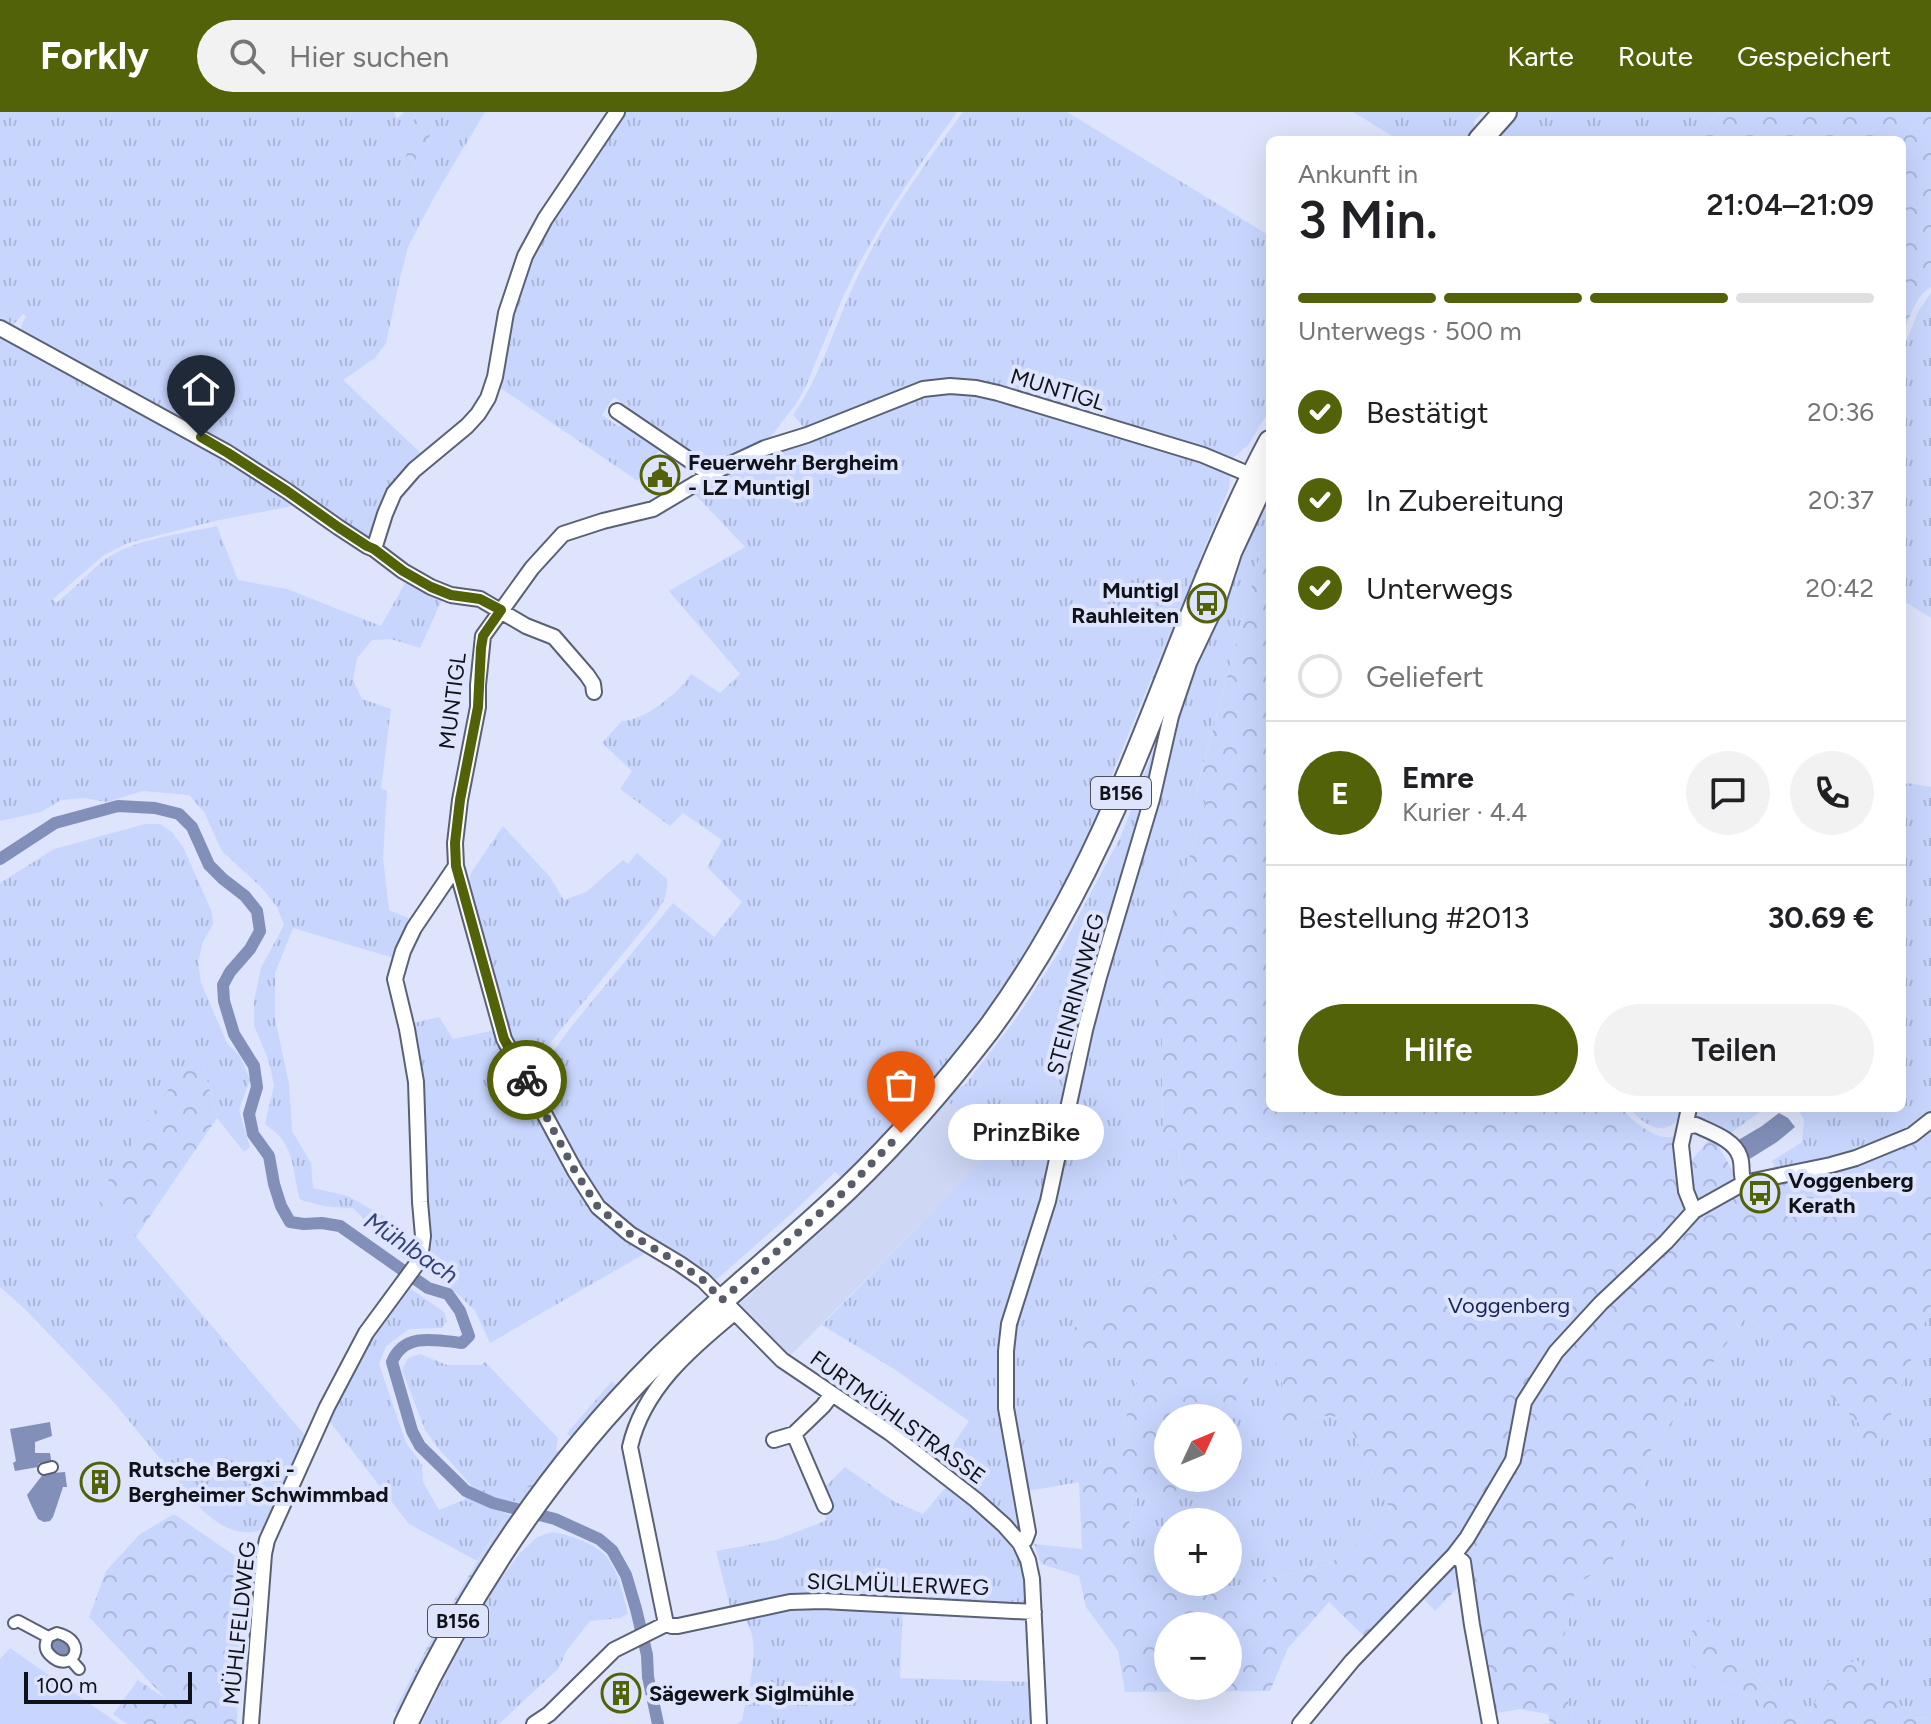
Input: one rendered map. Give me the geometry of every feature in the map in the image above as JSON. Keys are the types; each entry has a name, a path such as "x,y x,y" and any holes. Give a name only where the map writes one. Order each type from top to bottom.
{"main road":[{"path":"1484,136 1505,112"},
{"name":"B156","path":"406,1724 462,1614 520,1523 612,1408 655,1363 728,1306 847,1189 919,1113 990,1026 1023,978 1084,872 1129,775 1198,600 1261,476"}],"street":[{"path":"374,549 394,493 414,470 467,426 488,398 495,377 506,313 525,256 545,219 617,112"},
{"path":"0,328 228,453 431,587 451,595 480,599 526,626 554,637 587,675 594,692"},
{"name":"MUNTIGL","path":"728,1306 703,1280 630,1234 598,1207 575,1171 504,1039 456,866 460,800 478,707 483,636 532,568 563,534 653,509 708,476 765,448 807,435 923,389 950,386 998,393 1203,455 1261,476"},
{"path":"617,411 704,470 708,476"},
{"name":"STEINRINNWEG","path":"1020,1543 1028,1532 1006,1408 1009,1324 1048,1201 1085,1030 1152,799 1171,716 1189,663 1218,602 1261,476"},
{"name":"MÜHLFELDWEG","path":"251,1724 267,1540 327,1407 366,1333 416,1265 421,1251 423,1236 416,1082 395,979 414,928 456,866"},
{"path":"1688,1112 1681,1145 1686,1191 1694,1211"},
{"path":"1300,1724 1352,1661 1467,1538 1513,1460 1524,1402 1556,1352 1694,1211 1744,1183 1856,1158 1912,1135 1931,1120"},
{"path":"1685,1127 1696,1125 1738,1151 1742,1161 1740,1175 1744,1183"},
{"path":"666,1624 630,1447 635,1426 658,1385 728,1306"},
{"name":"FURTMÜHLSTRASSE","path":"728,1306 782,1360 939,1470 985,1508 1020,1543 1032,1579 1039,1724"},
{"path":"774,1440 794,1434 832,1394"},
{"path":"794,1434 825,1506"},
{"path":"1454,1555 1463,1562 1490,1724"},
{"name":"SIGLMÜLLERWEG","path":"534,1724 549,1714 614,1650 666,1624 678,1626 790,1602 1034,1612"},
{"path":"14,1623 18,1621 48,1637"},
{"path":"57,1633 69,1638 76,1649 74,1657 61,1661 49,1654 45,1645 48,1637 57,1633"},
{"path":"71,1660 79,1669"}],"shaded area":[{"path":"945,1099 1000,1144 788,1358 751,1323 739,1305 863,1189"},
{"path":"1779,1113 1795,1127 1748,1160 1735,1142"},
{"path":"50,1422 52,1436 35,1442 35,1453 50,1453 53,1473 65,1472 67,1487 63,1487 53,1517 44,1522 38,1519 27,1495 44,1473 43,1466 39,1463 38,1467 15,1471 10,1429"},
{"path":"58,1637 69,1643 71,1653 66,1657 50,1649 51,1639"}],"green space":[{"path":"0,112 394,112 397,119 404,112 416,112 401,181 411,175 418,151 428,144 435,112 485,112 408,247 386,343 375,358 343,380 424,456 371,541 22,335 26,316 23,314 12,326 0,325"},
{"path":"416,112 435,112 428,144 418,151 411,175 400,182"},
{"path":"622,112 957,112 877,232 847,288 805,388 769,439 718,467 707,467 630,414 629,408 614,397 602,415 618,426 628,425 661,447 638,481 496,385 510,314 528,258"},
{"path":"963,112 1067,112 1266,234 1266,416 1248,445 1233,458 1219,459 950,383 808,432 793,415 820,366 856,280 879,236"},
{"path":"1353,112 1483,112 1474,121 1475,128 1468,136 1392,136"},
{"path":"1515,112 1720,112 1694,136 1494,136"},
{"path":"1720,112 1931,112 1931,287 1916,303 1906,326 1906,136 1694,136"},
{"path":"1931,293 1931,618 1906,602 1906,341 1919,310"},
{"path":"0,335 211,446 289,496 292,506 128,543 104,555 53,599 56,603 103,561 128,547 217,526 238,580 287,589 381,626 408,578 444,595 420,648 391,639 372,640 357,658 353,680 362,699 391,709 381,788 387,791 383,858 389,910 415,921 397,959 293,928 275,973 275,1019 289,1084 292,1131 311,1163 313,1188 348,1196 385,1217 418,1245 414,1261 403,1258 353,1208 326,1206 300,1199 288,1149 265,1124 274,1085 269,1062 254,1025 254,1001 261,968 284,925 277,907 261,887 222,851 204,812 189,795 143,791 106,802 84,798 61,800 41,812 0,821"},
{"path":"976,390 1231,471 1229,488 1100,804 1103,806 1016,966 967,1039 879,1139 841,1177 835,1172 716,1280 630,1228 598,1198 538,1094 538,1079 547,1060 673,903 714,937 742,902 707,867 722,840 683,813 670,826 620,789 632,771 602,743 622,721 641,716 661,704 691,674 720,693 740,674 669,591 745,547 692,491 755,455 920,394"},
{"path":"1266,494 1266,543 1263,543 1195,796 1206,801 1161,950 1163,1146 1177,1145 1186,1193 1173,1195 1173,1264 1065,1335 1080,1347 1126,1355 1141,1367 1117,1447 1079,1482 1017,1493 1023,1527 1007,1536 1023,1570 1030,1607 903,1602 900,1678 1033,1682 1033,1724 737,1724 742,1720 753,1667 753,1640 743,1617 731,1610 716,1551 776,1540 827,1520 824,1513 833,1507 825,1487 845,1467 893,1501 923,1514 946,1487 957,1494 969,1477 945,1457 969,1421 894,1369 822,1325 999,1144 945,1099 953,1089 965,1085 1018,1016 1061,949 1121,836 1164,722"},
{"name":"Voggenberg","path":"1263,543 1266,543 1266,1112 1626,1112 1654,1134 1667,1137 1685,1135 1691,1161 1712,1136 1745,1191 1861,1163 1931,1128 1931,1305 1874,1461 1856,1454 1863,1427 1747,1315 1649,1453 1643,1493 1612,1562 1577,1584 1557,1666 1575,1724 1550,1724 1548,1714 1520,1709 1492,1714 1464,1581 1435,1611 1415,1589 1365,1637 1329,1602 1288,1648 1270,1691 1242,1691 1242,1612 1154,1612 1154,1692 1125,1692 1118,1651 1086,1607 1079,1576 1041,1564 1034,1544 1082,1549 1079,1482 1117,1447 1141,1367 1126,1355 1080,1347 1065,1335 1173,1264 1173,1195 1186,1192 1177,1145 1163,1146 1161,950 1206,801 1195,797","holes":["1252,1349 1275,1360 1287,1400 1283,1415 1273,1415 1275,1431 1285,1434 1315,1416 1345,1417 1392,1514 1352,1549 1327,1565 1242,1584 1242,1596 1154,1596 1154,1561 1131,1557 1129,1540 1129,1525 1138,1495 1167,1492 1154,1492 1154,1404 1228,1404 1245,1396"]},
{"path":"1199,560 1202,561 1155,679 1152,678"},
{"path":"1906,785 1931,787 1931,1113 1908,1130 1851,1154 1777,1171 1772,1161 1802,1142 1804,1120 1799,1112 1906,1112"},
{"path":"145,824 160,824 172,832 183,847 212,912 213,924 203,942 198,961 201,983 227,1043 240,1056 250,1080 239,1110 250,1147 244,1152 217,1118 203,1065 97,1198 136,1237 309,1440 265,1529 256,1531 231,1529 202,1510 112,1400 0,1287 0,883 54,849"},
{"path":"503,826 550,877 564,900 586,892 623,860 628,864 637,853 667,879 665,896 657,912 532,1065 524,1065 507,1035 468,887 471,873"},
{"path":"439,1017 453,1039 491,1031 497,1033 579,1185 649,1251 490,1343 475,1311 458,1294 420,1267 413,1023"},
{"path":"203,1065 217,1118 136,1237 97,1198 182,1069"},
{"path":"1632,1112 1683,1112 1673,1124 1658,1128"},
{"path":"1760,1112 1727,1136 1702,1122 1695,1113"},
{"path":"407,1286 444,1312 447,1321 442,1328 409,1329 386,1346 379,1364 406,1443 422,1465 423,1482 439,1510 464,1500 505,1518 477,1561 409,1524 327,1418 376,1327"},
{"path":"1931,1305 1931,1717 1913,1718 1837,1669 1801,1724 1798,1724 1759,1677 1726,1653 1717,1685 1757,1698 1773,1724 1575,1724 1557,1666 1577,1584 1612,1561 1643,1493 1649,1453 1747,1315 1864,1427 1873,1461"},
{"path":"1252,1348 1275,1359 1287,1400 1283,1415 1285,1434 1315,1416 1345,1417 1392,1514 1352,1549 1327,1565 1242,1584 1242,1508 1154,1508 1154,1561 1131,1557 1130,1518 1138,1495 1242,1492 1242,1404 1214,1404"},
{"path":"420,1354 447,1365 481,1365 485,1362 558,1438 556,1450 516,1502 471,1485 425,1430 402,1370 408,1358"},
{"path":"612,1381 616,1385 570,1437 567,1433"},
{"path":"556,1450 560,1453 517,1508 470,1488 471,1485 516,1502"},
{"path":"466,1497 512,1516 451,1613 398,1714 394,1712 433,1637 505,1519 464,1500"},
{"path":"174,1514 241,1560 237,1724 127,1724 113,1714 138,1680 166,1699 89,1617 106,1571 140,1534"},
{"path":"551,1532 579,1539 604,1554 616,1574 628,1613 621,1618 590,1621 567,1650 558,1669 499,1724 421,1724 495,1587 520,1553 536,1538"},
{"path":"1712,1620 1726,1653 1759,1677 1798,1724 1773,1724 1757,1698 1717,1685 1690,1664 1690,1632"},
{"path":"10,1648 119,1724 0,1724 0,1659"},
{"path":"1857,1660 1913,1718 1931,1717 1931,1724 1801,1724 1837,1668"}],"waterway":[{"name":"Mühlbach","path":"0,859 55,823 118,806 155,808 179,814 192,827 209,865 245,896 257,911 260,931 223,985 224,1001 234,1034 254,1066 257,1087 249,1114 253,1134 269,1156 281,1206 290,1222 340,1226 428,1288 448,1294 460,1311 469,1336 462,1343 413,1342 397,1352 392,1362 412,1431 420,1446 466,1491 493,1503 555,1519 599,1539 612,1550 626,1575 636,1609 658,1724"}],"way so far":[{"path":"527,1080 575,1171 598,1207 630,1234 703,1280 722,1300 847,1189 901,1133"}],"place":[{"name":"Feuerwehr Bergheim - LZ Muntigl","path":"660,475"},
{"name":"Muntigl Rauhleiten","path":"1207,603"},
{"name":"PrinzBike","path":"901,1133"},
{"name":"Voggenberg Kerath","path":"1760,1193"},
{"name":"Rutsche Bergxi - Bergheimer Schwimmbad","path":"100,1482"},
{"name":"Sägewerk Siglmühle","path":"621,1693"}],"route":[{"path":"201,437 287,491 403,571 451,595 480,599 501,610 483,636 478,707 460,800 456,866 504,1039 527,1080"}]}
